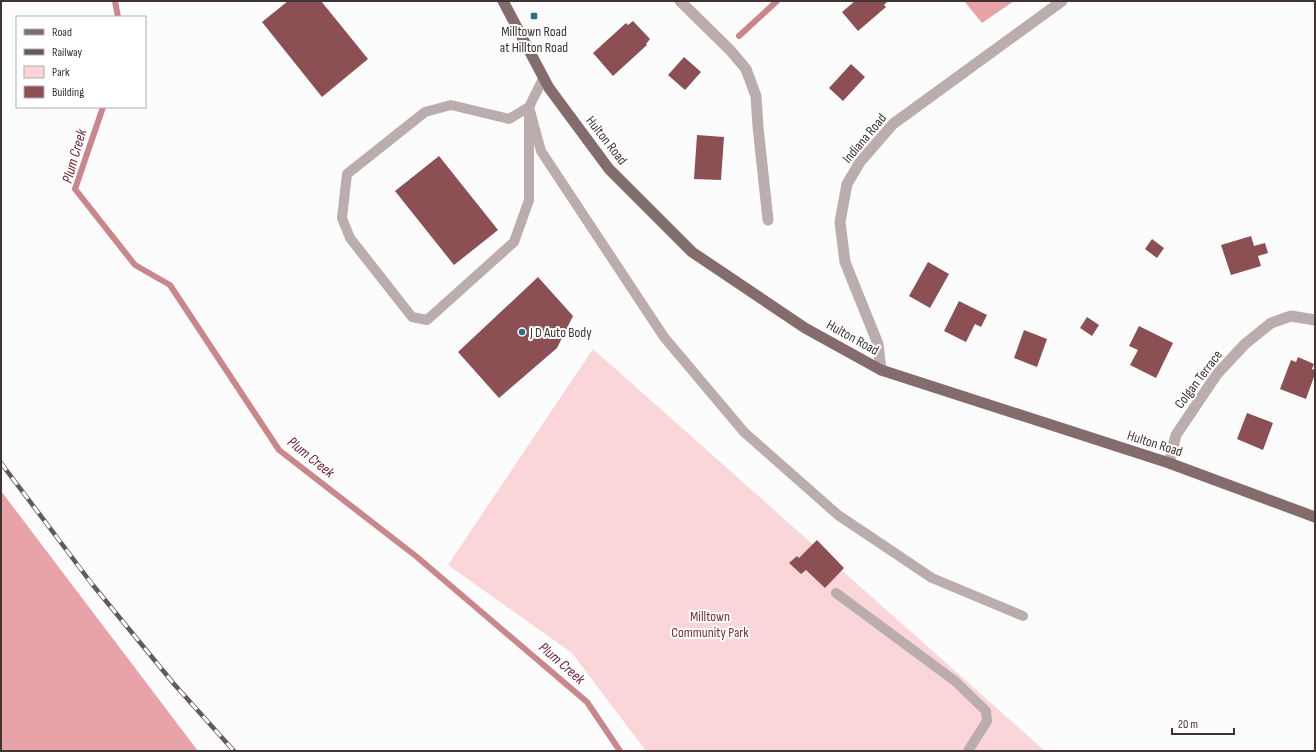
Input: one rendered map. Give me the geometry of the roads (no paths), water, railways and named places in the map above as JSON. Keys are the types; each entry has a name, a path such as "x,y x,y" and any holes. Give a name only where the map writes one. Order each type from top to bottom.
{"main road":[{"name":"Hulton Road","path":"503,1 548,88 609,169 692,252 805,328 881,370 1169,463 1315,517"}],"street":[{"path":"680,1 730,50 746,69 756,96 768,220"},
{"name":"Indiana Road","path":"881,370 878,344 845,262 840,222 847,184 860,162 893,124 1062,1"},
{"name":"Colgan Terrace","path":"1169,463 1176,435 1217,374 1245,344 1271,323 1291,316 1315,320"}],"lane":[{"path":"529,107 509,119 451,105 425,112 347,174 342,218 350,238 412,317 427,320 514,242 529,200 529,107 544,79"},
{"path":"529,107 540,151 664,337 744,432 838,515 932,578 1023,616"},
{"path":"836,593 955,681 986,711 987,722 968,751"}],"waterway":[{"name":"Plum Creek","path":"115,1 118,16"},
{"path":"739,36 777,1"},
{"name":"Plum Creek","path":"103,108 75,189 135,265 170,285 279,450 417,557 587,702 620,751"}],"railway":[{"path":"1,463 92,584 174,684 234,751"}],"place":[{"name":"Milltown Road at Hillton Road","path":"534,16"},
{"name":"J D Auto Body","path":"522,332"}],"park label":[{"name":"Milltown Community Park","path":"710,624"}]}
